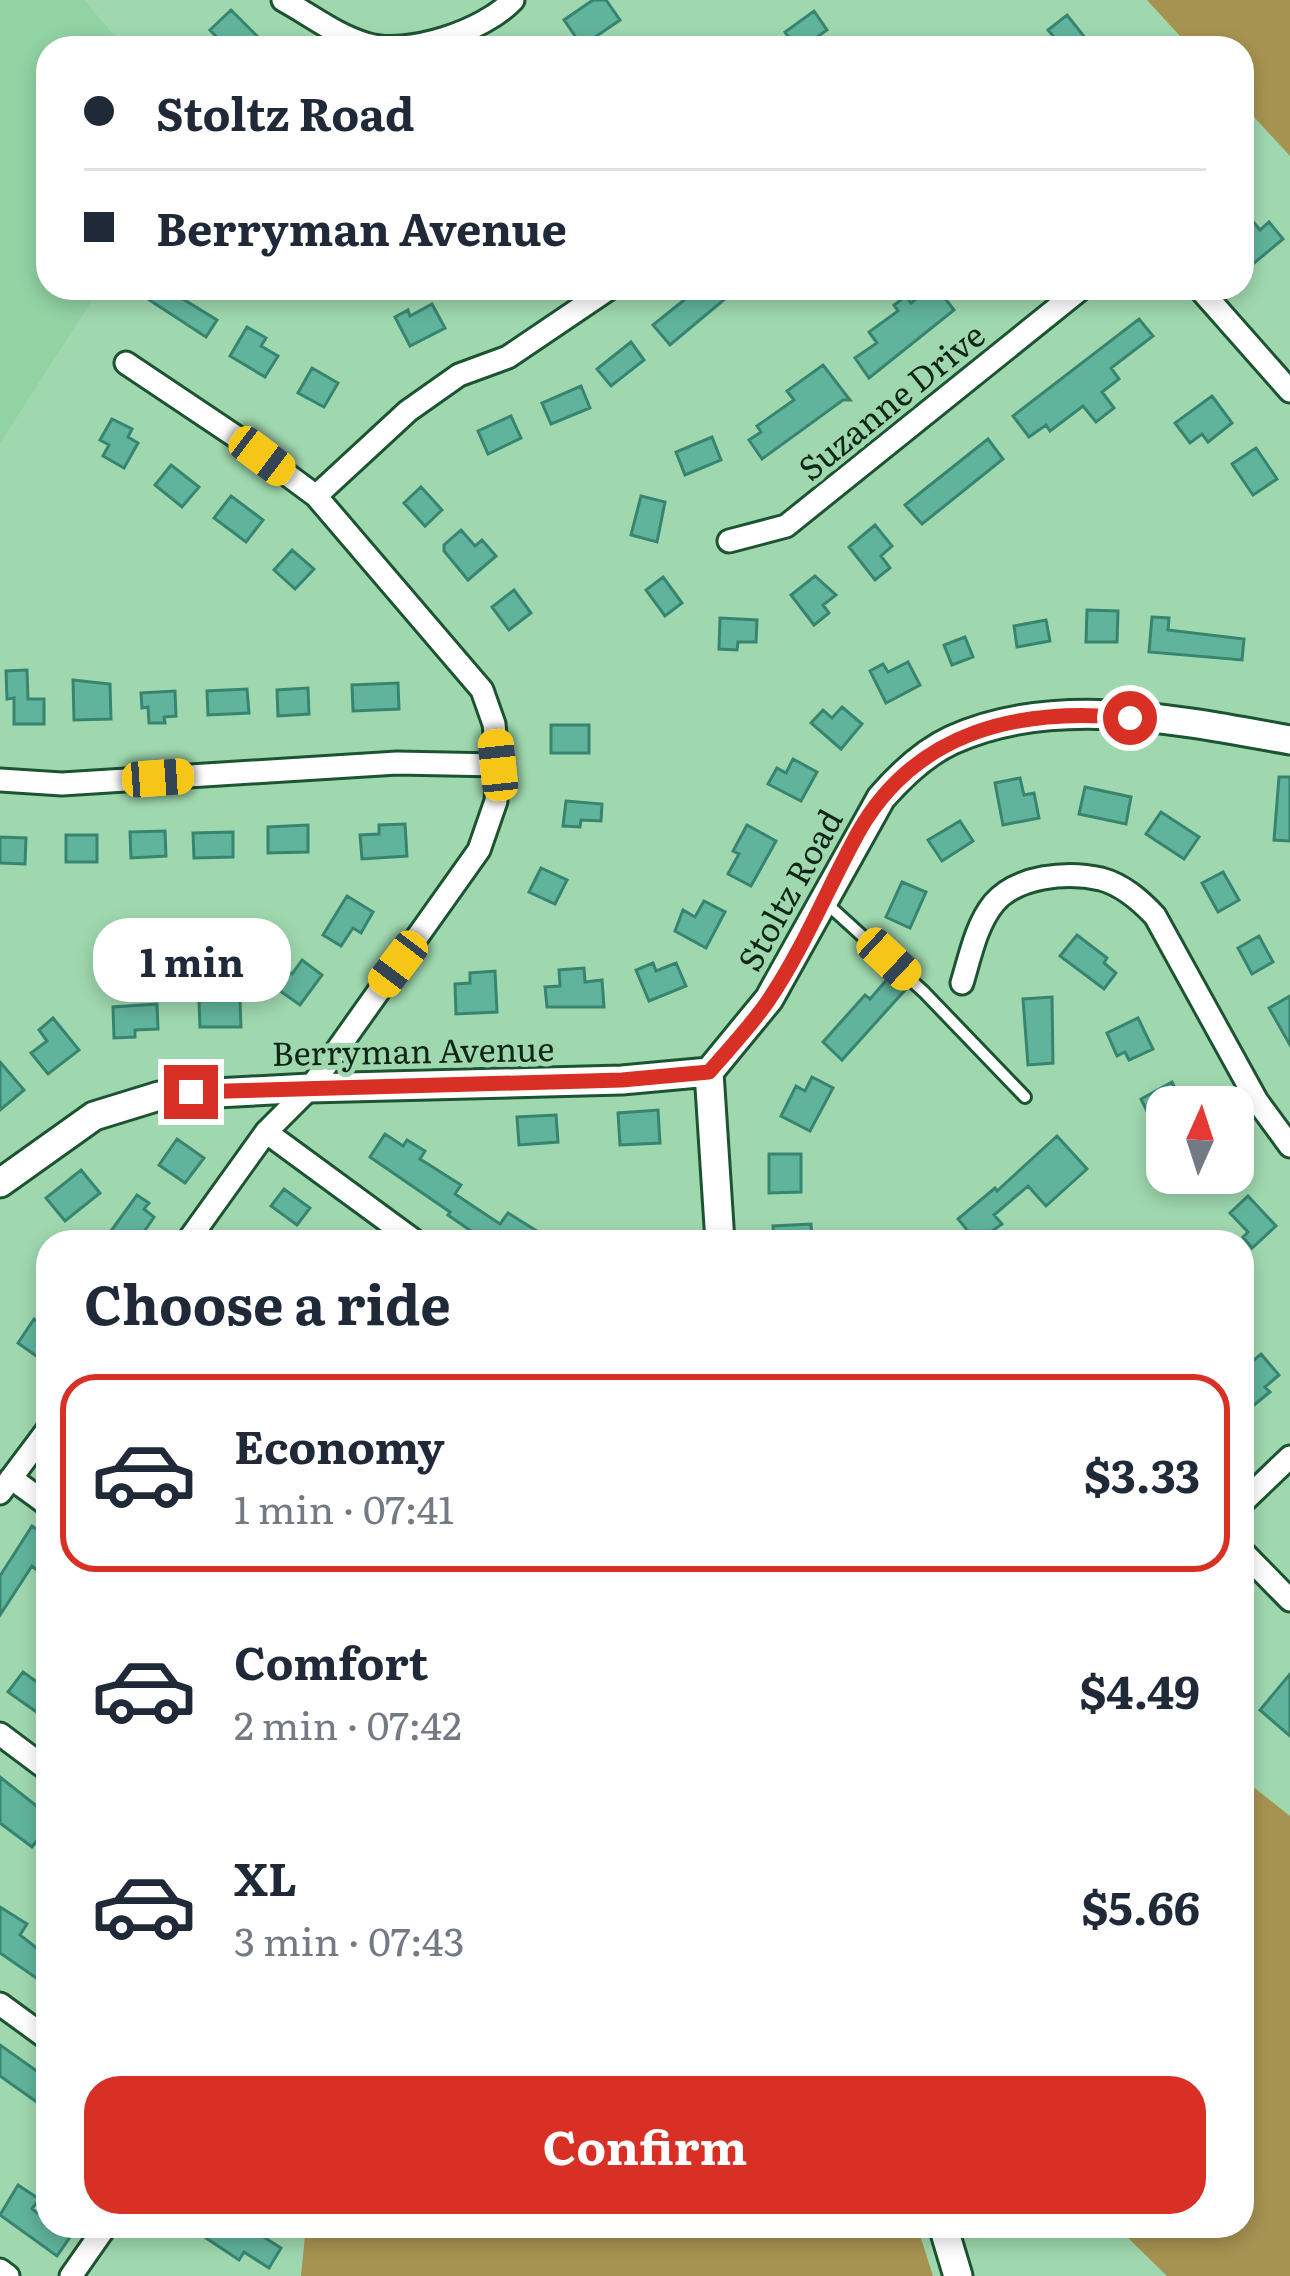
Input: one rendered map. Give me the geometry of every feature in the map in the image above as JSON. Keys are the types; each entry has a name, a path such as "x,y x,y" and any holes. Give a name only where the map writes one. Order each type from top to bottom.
{"street":[{"path":"283,0 351,36"},
{"path":"453,36 513,0"},
{"path":"316,496 408,411 459,375 508,357 592,300"},
{"name":"Suzanne Drive","path":"729,542 786,526 1067,300"},
{"path":"1210,300 1290,391"},
{"path":"126,362 316,496 482,690 494,724 498,765 496,801 479,850 310,1088 266,1132 196,1230"},
{"name":"Stoltz Road","path":"709,1072 769,1000 881,797 905,771 949,741 993,725 1094,715 1290,740"},
{"path":"0,780 62,784 397,763 498,765"},
{"path":"962,982 978,931 995,902 1021,883 1064,875 1103,879 1136,896 1155,916 1257,1100 1290,1146"},
{"path":"709,1072 719,1230"},
{"name":"Berryman Avenue","path":"0,1183 94,1116 131,1102 191,1092 622,1080 709,1072"},
{"path":"266,1132 400,1230"},
{"path":"36,1445 5,1485 36,1499"},
{"path":"1254,1492 1290,1457"},
{"path":"1254,1563 1290,1600"},
{"path":"0,1734 36,1761"},
{"path":"0,2004 36,2030"},
{"path":"71,2276 98,2238"},
{"path":"947,2238 958,2276"},
{"path":"0,2270 8,2276"}],"lane":[{"path":"823,901 924,992 1024,1097"}],"shaded area":[{"path":"0,0 84,0 115,36 36,36 36,300 92,300 0,443"},
{"path":"1147,0 1290,0 1290,156 1254,117 1254,36 1180,36"},
{"path":"1254,1788 1290,1816 1290,2276 1167,2276 1128,2238 1254,2238"},
{"path":"305,2238 921,2238 933,2276 301,2276"}],"building":[{"path":"593,0 606,0 620,20 597,36 575,36 564,20"},
{"path":"231,10 257,36 216,36 210,30"},
{"path":"814,11 827,30 819,36 788,36 785,32"},
{"path":"1067,15 1084,36 1053,36 1048,30"},
{"path":"1269,222 1283,239 1254,263 1254,223 1260,230"},
{"path":"149,300 184,300 217,320 206,337"},
{"path":"684,300 724,300 670,345 653,325"},
{"path":"901,300 946,300 954,310 869,378 855,358 877,343 869,332 898,311 894,305"},
{"path":"432,304 445,328 410,346 395,317 408,310 410,316"},
{"path":"1139,319 1153,336 1111,368 1119,379 1102,392 1114,408 1096,422 1083,406 1050,431 1046,425 1029,437 1013,416"},
{"path":"247,327 266,338 261,346 278,356 265,377 230,356"},
{"path":"631,342 644,360 611,386 597,369"},
{"path":"823,365 850,400 843,400 762,459 749,440 761,432 757,426 794,400 787,391"},
{"path":"312,368 338,383 324,407 298,393"},
{"path":"581,386 590,408 551,424 542,403"},
{"path":"1212,396 1232,423 1208,442 1202,434 1190,443 1175,423"},
{"path":"511,416 521,438 488,454 478,431"},
{"path":"112,419 132,429 128,437 138,443 124,468 103,456 109,445 100,440"},
{"path":"712,437 721,460 685,475 676,452"},
{"path":"988,439 1003,459 922,524 905,505"},
{"path":"1256,448 1277,479 1253,495 1232,464"},
{"path":"171,465 199,487 182,507 155,485"},
{"path":"421,487 442,510 425,526 404,503"},
{"path":"231,496 263,520 246,542 214,518"},
{"path":"641,496 665,502 657,542 631,535"},
{"path":"875,525 892,546 881,556 890,568 875,580 849,547"},
{"path":"461,530 475,546 482,540 496,556 468,580 444,551 444,545"},
{"path":"292,550 314,569 295,589 274,570"},
{"path":"815,576 836,595 823,605 829,613 814,625 791,595"},
{"path":"663,577 682,603 665,616 646,590"},
{"path":"514,590 531,613 509,630 492,607"},
{"path":"1087,610 1118,611 1117,642 1086,642"},
{"path":"1152,617 1169,618 1168,630 1244,639 1242,660 1149,652"},
{"path":"720,618 757,620 756,642 738,642 737,650 719,649"},
{"path":"1046,620 1050,641 1017,647 1014,626"},
{"path":"965,637 973,657 952,665 944,645"},
{"path":"908,662 920,685 886,703 870,671 883,664 888,672"},
{"path":"27,670 28,699 44,699 44,724 14,724 14,698 7,699 6,671"},
{"path":"73,680 110,684 111,719 74,720"},
{"path":"398,683 399,709 353,711 352,685"},
{"path":"308,688 309,714 278,716 277,690"},
{"path":"247,689 249,713 208,715 207,691"},
{"path":"175,691 176,716 164,717 165,723 149,723 141,693"},
{"path":"842,707 862,724 841,749 811,723 823,710 832,718"},
{"path":"551,725 589,725 589,753 551,753"},
{"path":"793,759 817,772 801,801 768,784 777,768 786,773"},
{"path":"1279,777 1290,777 1290,841 1274,840"},
{"path":"1020,778 1024,795 1034,793 1039,818 1003,825 995,783"},
{"path":"1085,787 1131,797 1126,824 1079,814"},
{"path":"566,801 602,804 601,821 581,820 580,827 563,826"},
{"path":"1161,812 1199,837 1184,859 1146,834"},
{"path":"960,821 973,841 942,861 928,840"},
{"path":"405,824 407,856 362,859 360,835 379,834 379,825"},
{"path":"308,825 308,852 268,853 268,827"},
{"path":"747,825 776,841 751,886 728,874 739,854 733,851"},
{"path":"165,831 166,856 131,858 130,832"},
{"path":"233,832 233,857 194,858 193,833"},
{"path":"66,835 97,835 97,862 66,862"},
{"path":"0,837 26,838 25,864 0,863"},
{"path":"541,868 567,880 555,904 529,892"},
{"path":"1223,872 1239,900 1218,912 1202,883"},
{"path":"902,882 926,892 910,928 886,917"},
{"path":"347,896 373,912 361,933 353,928 341,946 323,935"},
{"path":"704,901 725,912 706,948 675,931 683,910 695,917"},
{"path":"1077,935 1107,958 1104,963 1116,973 1104,989 1060,956"},
{"path":"1259,936 1273,962 1252,974 1238,948"},
{"path":"302,960 322,975 300,1005 263,979 275,962 292,974"},
{"path":"653,963 656,971 676,963 686,986 649,1001 636,970"},
{"path":"584,968 585,982 602,980 604,1007 547,1007 545,987 560,986 559,970"},
{"path":"495,971 497,1012 456,1014 455,984 470,983 470,973"},
{"path":"891,975 906,989 842,1060 823,1042 865,995 870,999"},
{"path":"1290,996 1290,1045 1269,1008"},
{"path":"1052,997 1053,1063 1028,1065 1023,999"},
{"path":"240,1000 241,1027 200,1027 199,1001"},
{"path":"157,1004 158,1029 135,1030 135,1037 114,1038 113,1007"},
{"path":"53,1018 79,1050 48,1074 31,1053 47,1041 39,1030"},
{"path":"1138,1018 1153,1049 1129,1060 1125,1052 1117,1056 1107,1033"},
{"path":"0,1062 24,1090 0,1110"},
{"path":"812,1077 833,1088 810,1131 781,1116 796,1086 805,1091"},
{"path":"658,1110 660,1143 620,1145 618,1113"},
{"path":"556,1115 558,1142 519,1145 517,1117"},
{"path":"385,1134 403,1146 407,1140 425,1151 420,1159 461,1185 455,1194 500,1224 508,1213 535,1230 470,1230 370,1157"},
{"path":"1057,1136 1087,1169 1046,1206 1028,1186 994,1215 1002,1224 994,1230 967,1230 958,1219 995,1188 997,1191"},
{"path":"177,1139 204,1158 185,1183 159,1165"},
{"path":"769,1154 801,1154 801,1192 769,1193"},
{"path":"81,1170 100,1193 65,1221 46,1198"},
{"path":"284,1189 310,1208 297,1225 271,1206"},
{"path":"137,1195 149,1203 144,1209 154,1217 145,1230 112,1230"},
{"path":"1248,1196 1276,1226 1254,1246 1254,1230 1246,1230 1230,1213"},
{"path":"811,1224 811,1230 773,1230 773,1226"},
{"path":"34,1319 36,1320 36,1356 18,1343"},
{"path":"1261,1354 1279,1375 1265,1387 1270,1392 1254,1405 1254,1360"},
{"path":"32,1526 36,1529 36,1569 32,1566 0,1615 0,1576"},
{"path":"23,1672 36,1681 36,1712 8,1692"},
{"path":"1290,1674 1290,1736 1260,1710"},
{"path":"0,1777 36,1806 36,1842 32,1847 0,1823"},
{"path":"0,1907 27,1924 20,1935 36,1948 36,1978 0,1953"},
{"path":"0,2045 36,2070 36,2102 0,2076"},
{"path":"18,2185 36,2197 32,2209 36,2238 69,2238 57,2256 0,2215"},
{"path":"206,2238 265,2238 281,2248 269,2268 244,2252 239,2260"}],"route":[{"path":"191,1092 622,1080 709,1072 769,1000 860,829 905,771 949,741 993,725 1042,717 1130,718"}]}
